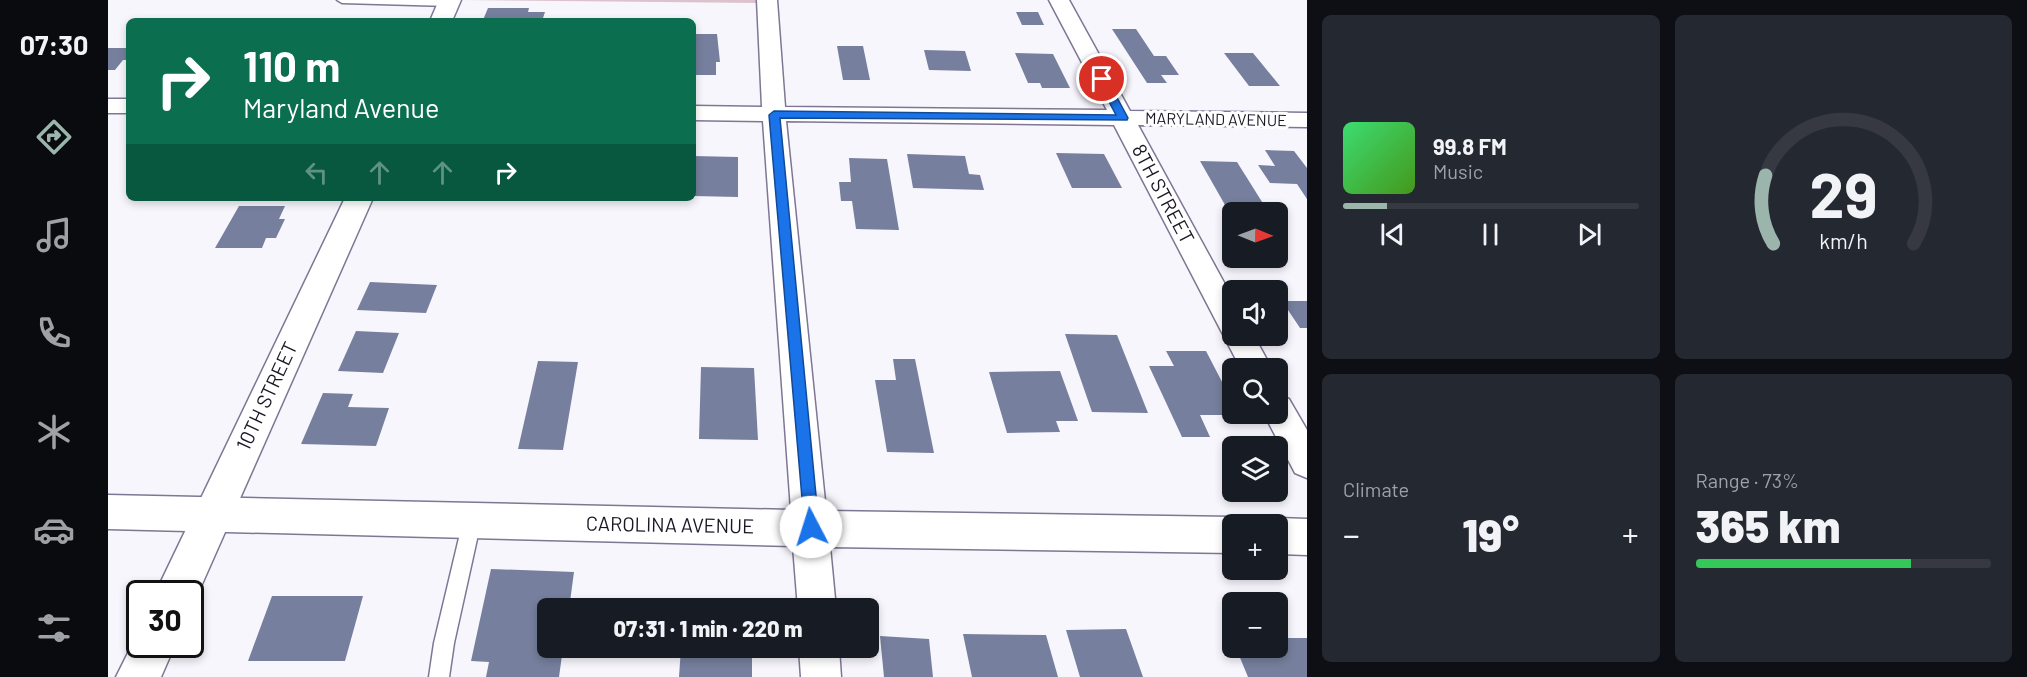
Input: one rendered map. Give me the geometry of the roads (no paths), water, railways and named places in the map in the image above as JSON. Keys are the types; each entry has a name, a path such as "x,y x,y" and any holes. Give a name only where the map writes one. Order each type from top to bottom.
{"street":[{"path":"767,0 774,115 816,598"},
{"name":"8TH STREET","path":"1059,0 1222,305"},
{"path":"108,106 126,106"},
{"name":"MARYLAND AVENUE","path":"696,113 1307,120"},
{"name":"10TH STREET","path":"182,580 358,201"},
{"path":"1286,424 1307,462"},
{"name":"CAROLINA AVENUE","path":"108,512 1222,536"},
{"path":"1288,536 1307,537"},
{"path":"138,677 147,658"},
{"path":"820,658 821,677"}],"lane":[{"path":"342,0 447,8"},
{"path":"439,677 444,643 472,521"}]}
